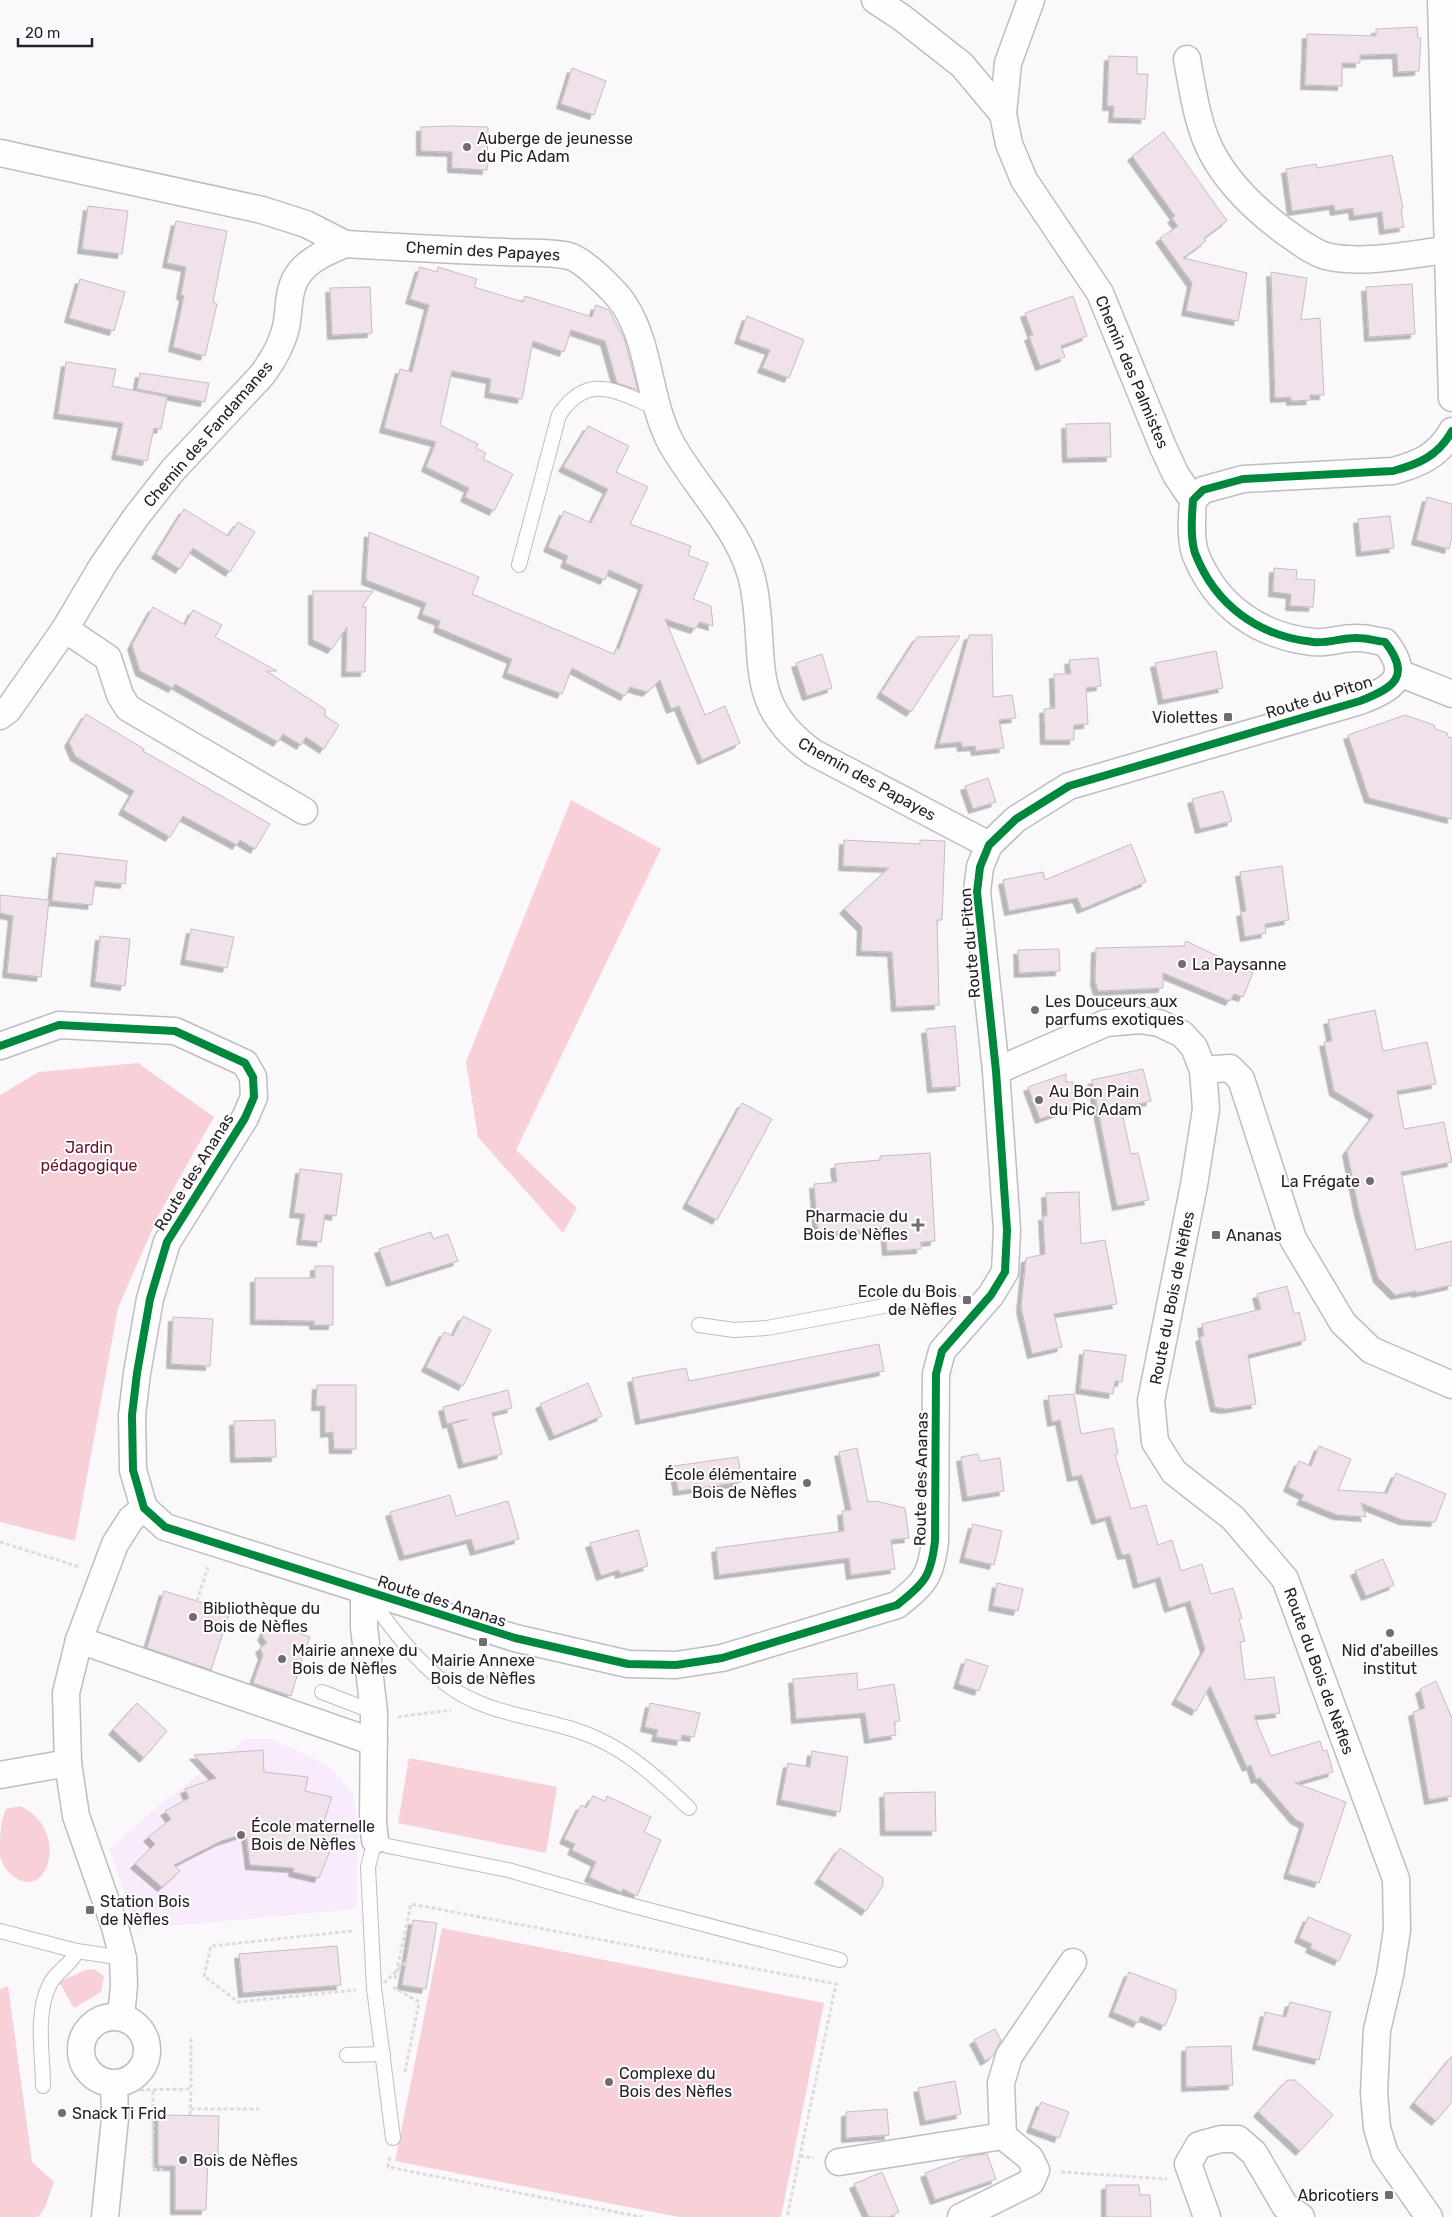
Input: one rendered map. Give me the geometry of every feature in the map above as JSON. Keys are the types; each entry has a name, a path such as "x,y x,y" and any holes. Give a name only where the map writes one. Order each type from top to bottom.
{"street":[{"name":"Chemin des Palmistes","path":"875,0 901,17 962,65 1003,114"},
{"name":"Chemin des Palmistes","path":"1031,0 1008,63 1003,114 1009,144 1024,180 1100,293 1176,475 1193,500"},
{"path":"1441,0 1452,398"},
{"path":"1187,59 1194,101 1206,141 1229,178 1257,211 1302,244 1327,257 1355,260 1447,250"},
{"path":"0,153 262,210 306,224 345,244"},
{"name":"Chemin des Papayes","path":"345,244 570,256 605,282 625,306 640,336 659,409 670,441 687,470 735,538 749,565 757,608 760,664 772,709 792,738 814,753 989,845"},
{"name":"Chemin des Fandamanes","path":"0,716 8,710 65,630 103,565 136,517 173,470 274,360 286,327 292,285 298,274 310,262 345,244"},
{"path":"1452,431 1445,444 1431,457 1400,469 1242,479 1203,490 1193,500 1192,524 1195,552 1212,585 1239,615 1275,635 1291,638 1315,642 1358,638 1384,642 1395,655 1399,673 1439,687 1452,694"},
{"path":"65,630 108,658 120,696 128,708 304,811"},
{"name":"Route du Piton","path":"996,1071 977,892 980,867 989,845 1016,819 1069,786 1360,701 1385,691 1394,682 1399,673"},
{"name":"Route du Bois de Nèfles","path":"996,1071 1106,1023 1140,1020 1159,1023 1182,1034 1194,1047 1203,1070 1206,1109 1197,1166 1151,1401 1155,1442 1174,1472 1233,1518 1285,1579 1396,1880 1397,1930 1390,1975 1377,2030 1374,2093 1377,2128 1384,2154 1429,2217"},
{"name":"Route des Ananas","path":"0,1046 59,1025 175,1031 245,1063 252,1077 254,1097 245,1118 167,1242 150,1298 132,1415 133,1470 144,1508 165,1527 515,1638 628,1664 676,1665 722,1658 897,1605 918,1588 932,1567 935,1541 936,1374 942,1351 991,1295 1005,1272 1007,1230 996,1071"},
{"path":"1203,1070 1230,1068 1241,1079 1293,1239 1343,1323 1371,1350 1452,1385"},
{"path":"121,2017 124,1985 123,1958 115,1927 76,1816 68,1763 66,1693 79,1640 115,1544 131,1519 144,1508"},
{"path":"364,1590 364,1627 374,1725 373,1823 375,1840"},
{"path":"79,1640 374,1725"},
{"path":"0,1775 68,1763"},
{"path":"1003,2136 1001,2083 1009,2056 1073,1962"},
{"path":"109,2017 121,2017 141,2030 147,2045 147,2052 143,2066 136,2074 114,2084 92,2076 85,2067 80,2055 80,2043 91,2025 109,2017"},
{"path":"105,2217 115,2118 114,2084"},
{"path":"839,2162 1003,2136 1030,2158 1036,2170 1031,2182 961,2217"},
{"path":"1207,2217 1192,2181 1188,2164 1199,2145 1221,2138 1238,2139 1254,2154 1285,2206 1301,2217"}],"lane":[{"path":"519,565 559,415 569,400 583,390 606,388 659,409"},
{"path":"699,1325 734,1330 767,1328 932,1297 961,1304 976,1312"},
{"path":"364,1590 397,1636 446,1684 473,1700 495,1708 594,1737 637,1760 690,1808"},
{"path":"322,1692 374,1725"},
{"path":"393,2138 383,2054 379,1986 371,1929 368,1867 375,1840 388,1846 508,1870 635,1906 840,1960"},
{"path":"0,1931 76,1951 123,1958"},
{"path":"43,2086 42,2003 57,1973 71,1963 76,1951"},
{"path":"347,2055 383,2054"}],"path":[{"path":"0,1542 78,1567"},
{"path":"197,1601 209,1566"},
{"path":"473,1700 491,1669 515,1638"},
{"path":"374,1725 460,1709"},
{"path":"404,2080 419,2002 393,1987 411,1904 836,1984 787,2217"},
{"path":"371,1929 211,1946 204,1976 238,2002 379,1986 406,1962"},
{"path":"190,2115 191,2038"},
{"path":"140,2090 191,2089"},
{"path":"153,2091 153,2169 165,2170"},
{"path":"191,2109 259,2109"},
{"path":"393,2138 388,2167 642,2217"},
{"path":"1036,2170 1192,2181"}],"shaded area":[{"name":"École maternelle Bois de Nèfles","path":"245,1739 272,1739 329,1766 352,1792 358,1822 357,1909 137,1929 109,1849 163,1802"}],"green space":[{"path":"571,800 661,849 516,1150 577,1208 563,1233 478,1137 466,1062"},
{"name":"Jardin pédagogique","path":"138,1063 214,1117 158,1216 118,1308 75,1541 0,1522 0,1095 39,1072"},
{"path":"409,1758 557,1787 546,1853 398,1823"},
{"path":"20,1806 36,1816 45,1830 49,1845 49,1860 44,1872 36,1880 26,1882 13,1876 8,1871 2,1863 0,1856 1,1824 6,1809"},
{"name":"Complexe du Bois des Nèfles","path":"442,1928 824,2003 781,2217 679,2217 395,2161"},
{"path":"94,1969 104,1976 101,1992 74,2008 59,1982 86,1970"},
{"path":"8,1986 32,2162 54,2182 45,2207 38,2217 0,2217 0,1989"}],"building":[{"path":"1417,27 1418,38 1421,38 1419,71 1398,72 1397,54 1360,55 1360,63 1342,63 1342,86 1305,85 1307,34 1376,36 1376,29"},
{"path":"1109,56 1137,57 1137,74 1148,74 1145,119 1113,118 1114,106 1107,106"},
{"path":"572,68 606,81 594,115 561,104"},
{"path":"421,127 488,127 487,170 452,168 452,152 421,151"},
{"path":"1164,132 1227,221 1204,238 1206,241 1183,258 1247,273 1238,321 1186,311 1192,283 1160,238 1178,226 1172,218 1175,216 1132,156"},
{"path":"1392,155 1403,208 1401,209 1404,227 1384,230 1382,212 1354,216 1353,208 1335,211 1334,205 1292,211 1286,169 1316,164 1317,168"},
{"path":"88,206 128,211 122,254 82,249"},
{"path":"176,221 227,231 213,302 217,304 205,356 173,347 184,296 181,295 186,267 167,263"},
{"path":"420,267 437,272 438,267 477,279 474,287 523,302 525,296 592,317 596,305 609,310 624,338 638,390 617,383 605,341 571,330 564,352 533,341 522,399 489,393 491,379 452,371 440,425 478,444 476,448 486,453 483,459 513,474 494,511 465,497 469,488 426,467 436,442 384,428 400,369 412,372 429,305 410,299"},
{"path":"1271,272 1307,278 1301,320 1320,318 1324,395 1310,395 1311,400 1291,401 1291,397 1275,398"},
{"path":"80,279 125,292 114,331 69,318"},
{"path":"1412,284 1415,334 1369,337 1366,287"},
{"path":"370,287 372,333 332,335 330,288"},
{"path":"1073,296 1087,336 1061,346 1065,357 1040,366 1029,336 1033,335 1025,313"},
{"path":"747,316 804,340 789,378 762,368 770,350 739,339"},
{"path":"66,362 116,369 112,386 167,397 161,429 154,428 147,461 116,455 123,423 58,414"},
{"path":"140,373 209,383 205,402 137,389"},
{"path":"1110,423 1111,457 1067,458 1066,424"},
{"path":"588,426 629,446 616,472 648,487 630,524 691,546 688,555 708,563 693,599 711,606 713,626 700,622 695,629 665,619 705,715 725,706 740,743 702,760 679,706 671,709 660,680 647,692 630,687 625,696 572,668 562,694 507,673 512,659 438,628 440,621 422,614 426,603 366,580 369,532 479,577 472,594 614,654 616,649 619,649 643,585 609,570 605,580 565,563 568,556 548,547 564,511 591,523 608,489 563,467"},
{"path":"1427,497 1452,504 1452,538 1449,549 1416,540"},
{"path":"184,509 228,536 238,522 255,532 230,572 193,548 180,569 156,554"},
{"path":"1390,516 1394,548 1361,552 1358,519"},
{"path":"1274,568 1297,570 1296,579 1315,580 1313,607 1290,606 1291,594 1273,592"},
{"path":"313,591 373,591 362,607 366,607 365,672 346,672 347,627 332,649 313,640"},
{"path":"153,607 185,625 193,610 222,625 215,637 277,671 266,671 325,709 325,716 339,725 324,749 306,737 301,745 283,734 278,742 175,684 173,688 140,671 132,645"},
{"path":"969,635 992,635 993,697 1012,695 1016,718 999,720 1004,748 976,751 975,746 962,747 961,742 939,744"},
{"path":"960,636 911,712 881,693 917,637"},
{"path":"1216,651 1223,688 1163,700 1155,663"},
{"path":"822,654 832,688 807,696 796,663"},
{"path":"1098,658 1101,686 1086,688 1088,724 1074,725 1074,740 1045,740 1044,709 1055,708 1054,674 1071,674 1069,660"},
{"path":"86,714 144,749 143,751 270,824 255,849 240,840 237,845 183,816 170,837 123,810 134,791 75,756 69,742"},
{"path":"1405,715 1434,725 1435,729 1447,733 1448,737 1452,738 1452,819 1369,798 1348,735"},
{"path":"988,778 996,802 973,809 965,786"},
{"path":"1223,791 1232,821 1200,829 1192,799"},
{"path":"844,840 920,844 920,840 945,841 942,920 937,920 939,1005 896,1007 892,952 861,951 862,927 844,909 889,868 843,866"},
{"path":"1131,844 1146,882 1082,909 1077,898 1009,911 1003,880 1043,872 1045,880"},
{"path":"57,853 127,861 125,884 95,881 92,905 52,901"},
{"path":"1282,866 1289,920 1265,924 1266,933 1245,937 1241,912 1246,911 1240,872"},
{"path":"0,895 49,900 41,977 7,973 13,916 0,913"},
{"path":"191,929 234,937 227,968 185,960"},
{"path":"100,936 130,939 125,986 95,982"},
{"path":"1186,941 1253,973 1243,997 1234,994 1230,1001 1163,973 1163,988 1098,991 1095,981 1096,948 1184,946"},
{"path":"1059,949 1060,971 1019,973 1018,950"},
{"path":"1375,1010 1383,1051 1427,1042 1436,1084 1397,1091 1404,1129 1444,1122 1452,1162 1401,1172 1416,1250 1452,1241 1452,1285 1416,1293 1416,1291 1395,1295 1378,1278 1359,1211 1347,1151 1374,1115 1334,1091 1324,1042 1332,1041 1328,1020"},
{"path":"955,1026 960,1086 932,1088 926,1029"},
{"path":"1143,1069 1151,1101 1121,1108 1131,1154 1138,1153 1149,1200 1117,1206 1092,1080"},
{"path":"1066,1074 1066,1082 1073,1082 1074,1107 1040,1119 1028,1087"},
{"path":"742,1103 772,1119 717,1220 687,1204"},
{"path":"930,1153 935,1241 921,1242 921,1249 887,1251 885,1228 818,1233 814,1184 837,1182 835,1164 880,1160 880,1156"},
{"path":"300,1169 342,1174 336,1216 325,1214 321,1242 301,1240 305,1214 294,1213"},
{"path":"1079,1192 1081,1244 1105,1240 1117,1304 1054,1314 1062,1347 1032,1354 1021,1308 1026,1258 1045,1254 1043,1216 1047,1216 1046,1193"},
{"path":"431,1232 433,1239 448,1234 458,1261 391,1282 379,1249"},
{"path":"315,1266 333,1266 333,1325 314,1325 314,1321 255,1320 255,1278 315,1278"},
{"path":"1287,1286 1294,1314 1299,1312 1306,1340 1248,1355 1256,1404 1226,1409 1215,1407 1200,1337 1204,1336 1202,1324 1261,1309 1257,1294"},
{"path":"463,1316 491,1330 463,1386 426,1367 444,1332 453,1336"},
{"path":"173,1317 213,1319 210,1366 171,1364"},
{"path":"879,1344 884,1371 640,1420 632,1378 686,1368 689,1381"},
{"path":"1084,1350 1126,1355 1122,1382 1115,1381 1113,1394 1080,1389"},
{"path":"588,1383 602,1416 554,1436 540,1404"},
{"path":"317,1385 356,1385 356,1449 334,1449 333,1432 325,1433 325,1406 316,1406"},
{"path":"508,1390 512,1408 492,1413 502,1454 463,1464 452,1424 468,1419 447,1424 443,1407"},
{"path":"1074,1394 1081,1434 1113,1428 1118,1454 1115,1455 1131,1509 1146,1505 1158,1545 1172,1540 1181,1571 1202,1564 1211,1594 1233,1588 1242,1618 1239,1619 1245,1641 1240,1642 1245,1680 1274,1677 1280,1713 1254,1716 1271,1756 1320,1741 1323,1751 1327,1750 1333,1772 1295,1783 1346,1802 1319,1883 1288,1874 1304,1824 1295,1819 1260,1778 1256,1779 1251,1765 1247,1767 1210,1686 1196,1711 1176,1700 1205,1649 1190,1601 1169,1608 1160,1577 1138,1584 1130,1554 1122,1555 1110,1516 1096,1520 1082,1475 1072,1477 1060,1420 1052,1422 1048,1396"},
{"path":"275,1420 276,1457 235,1458 234,1421"},
{"path":"1319,1446 1351,1459 1338,1490 1387,1493 1396,1473 1446,1494 1435,1522 1403,1520 1361,1503 1366,1517 1337,1515 1301,1500 1304,1495 1288,1487 1299,1461 1311,1466"},
{"path":"857,1448 868,1502 876,1501 905,1508 909,1538 891,1540 895,1569 851,1575 849,1558 719,1575 716,1548 844,1531 842,1511 851,1510 839,1452"},
{"path":"978,1454 980,1461 1000,1458 1004,1491 967,1497 961,1457"},
{"path":"738,1457 742,1482 678,1491 674,1466"},
{"path":"450,1495 456,1516 508,1501 519,1539 475,1551 471,1539 404,1556 390,1512"},
{"path":"973,1524 1002,1531 994,1565 964,1558"},
{"path":"638,1530 648,1566 620,1574 619,1570 601,1576 590,1543"},
{"path":"1383,1559 1394,1585 1366,1596 1355,1571"},
{"path":"997,1583 1023,1589 1018,1611 993,1606"},
{"path":"164,1591 230,1611 211,1670 147,1648"},
{"path":"269,1623 310,1637 305,1651 299,1652 302,1660 291,1696 253,1683 263,1655 260,1648 267,1643 262,1636"},
{"path":"966,1659 988,1666 979,1691 958,1684"},
{"path":"857,1673 858,1690 894,1684 900,1721 894,1722 896,1735 869,1739 865,1713 796,1719 793,1679"},
{"path":"1436,1681 1452,1718 1452,1796 1429,1800 1413,1712 1425,1708 1420,1689"},
{"path":"137,1703 167,1731 144,1758 113,1730"},
{"path":"650,1703 700,1713 694,1737 682,1735 681,1741 656,1737 658,1730 645,1727"},
{"path":"263,1750 264,1772 308,1777 305,1791 332,1797 324,1821 340,1826 319,1878 293,1872 294,1868 250,1865 246,1833 221,1841 174,1865 180,1871 162,1887 135,1864 155,1844 148,1837 171,1819 165,1811 189,1798 185,1789 216,1778 194,1755"},
{"path":"812,1751 848,1757 840,1812 781,1800 788,1763 810,1767"},
{"path":"935,1792 936,1831 885,1831 884,1793"},
{"path":"593,1796 605,1801 607,1796 651,1817 644,1832 661,1840 637,1896 623,1889 621,1892 589,1877 596,1862 572,1850 575,1844 564,1839 581,1805 586,1808"},
{"path":"840,1848 883,1878 883,1886 866,1911 819,1879"},
{"path":"1308,1917 1351,1935 1339,1961 1310,1948 1312,1944 1299,1938"},
{"path":"413,1920 437,1923 426,1989 402,1985"},
{"path":"337,1946 341,1985 243,1993 239,1954"},
{"path":"1129,1972 1176,1990 1176,1999 1165,2026 1141,2016 1138,2023 1113,2012"},
{"path":"1290,2002 1331,2012 1319,2060 1257,2045 1265,2012 1286,2017"},
{"path":"995,2029 1001,2040 993,2056 985,2061 974,2040"},
{"path":"1231,2046 1233,2085 1186,2087 1186,2047"},
{"path":"1452,2056 1452,2102 1436,2121 1414,2103"},
{"path":"1287,2080 1295,2080 1333,2115 1300,2151 1258,2112"},
{"path":"955,2081 961,2114 925,2121 918,2088"},
{"path":"1041,2102 1069,2112 1059,2138 1031,2128"},
{"path":"887,2109 889,2135 846,2138 846,2112"},
{"name":"Bois de Nèfles","path":"158,2115 219,2116 218,2155 208,2155 206,2210 175,2210 175,2166 158,2166"},
{"path":"987,2154 996,2179 935,2200 925,2173 970,2156"},
{"path":"882,2172 899,2212 889,2217 869,2217 854,2184"},
{"path":"1106,2185 1139,2185 1140,2195 1150,2195 1151,2217 1106,2217"}],"cycle path":[{"path":"0,1046 59,1025 175,1031 245,1063 253,1077 254,1097 245,1118 167,1242 150,1299 132,1415 133,1470 144,1508 165,1527 515,1638 628,1664 676,1665 722,1658 897,1605 914,1591 925,1578 929,1571 933,1553 935,1541 936,1374 942,1351 991,1295 1005,1272 1007,1230 996,1071 977,892 980,867 989,845 1016,819 1069,786 1360,701 1390,686 1398,672 1393,654 1385,642 1365,638 1347,638 1319,642 1293,639 1257,625 1241,615 1227,602 1214,588 1195,553 1192,533 1193,500 1203,490 1243,479 1393,471 1427,458 1441,447 1452,431"}],"place":[{"name":"Auberge de jeunesse du Pic Adam","path":"467,147"},
{"name":"Violettes","path":"1228,717"},
{"name":"La Paysanne","path":"1182,964"},
{"name":"Les Douceurs aux parfums exotiques","path":"1035,1010"},
{"name":"Au Bon Pain du Pic Adam","path":"1039,1100"},
{"name":"La Frégate","path":"1370,1181"},
{"name":"Pharmacie du Bois de Nèfles","path":"918,1225"},
{"name":"Ananas","path":"1216,1235"},
{"name":"Ecole du Bois de Nèfles","path":"967,1300"},
{"name":"École élémentaire Bois de Nèfles","path":"807,1483"},
{"name":"Bibliothèque du Bois de Nèfles","path":"193,1617"},
{"name":"Nid d'abeilles institut","path":"1390,1633"},
{"name":"Mairie Annexe Bois de Nèfles","path":"483,1642"},
{"name":"Mairie annexe du Bois de Nèfles","path":"282,1659"},
{"name":"École maternelle Bois de Nèfles","path":"241,1835"},
{"name":"Station Bois de Nèfles","path":"90,1910"},
{"name":"Complexe du Bois des Nèfles","path":"609,2082"},
{"name":"Snack Ti Frid","path":"62,2113"},
{"name":"Bois de Nèfles","path":"183,2160"},
{"name":"Abricotiers","path":"1389,2195"}]}
